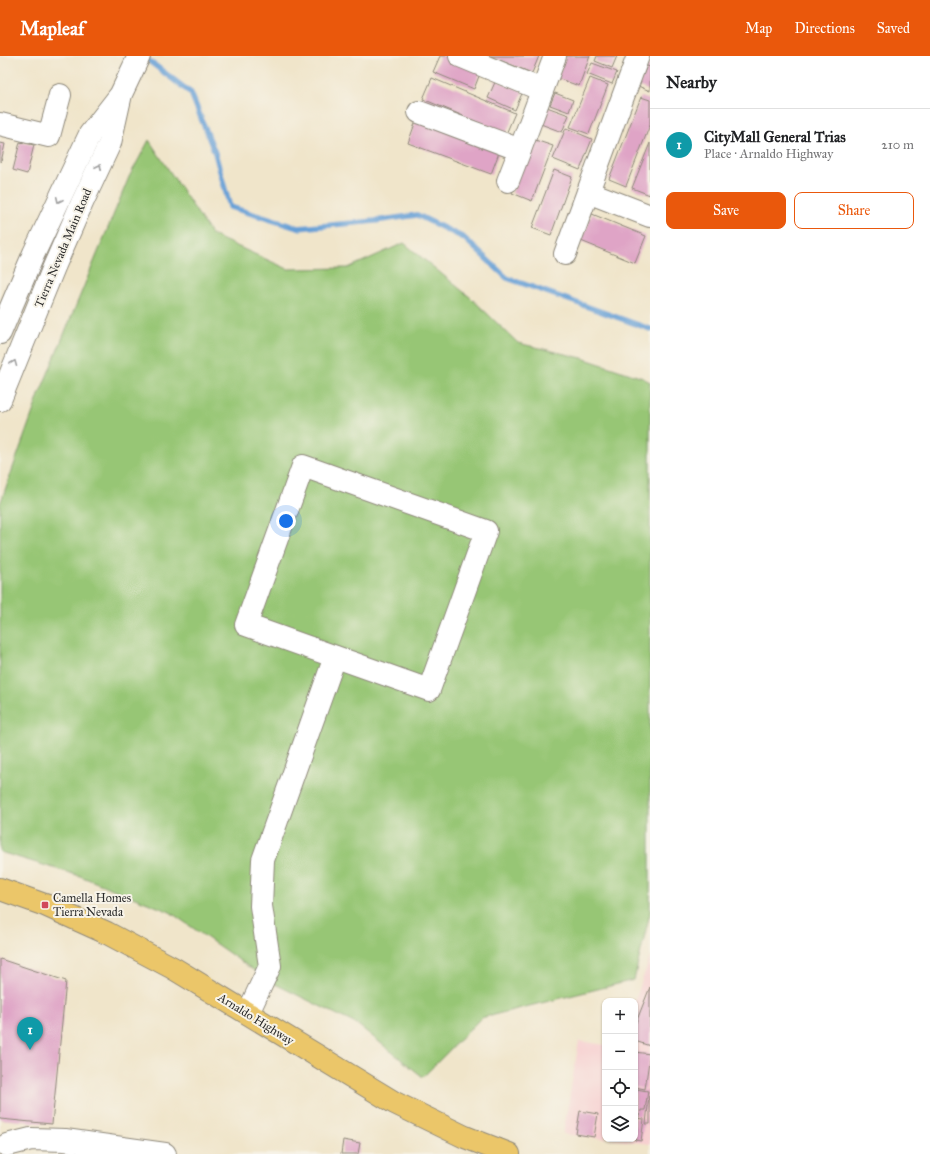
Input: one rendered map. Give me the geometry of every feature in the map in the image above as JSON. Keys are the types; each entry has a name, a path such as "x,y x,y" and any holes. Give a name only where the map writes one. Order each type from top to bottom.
{"main road":[{"name":"Arnaldo Highway","path":"0,889 46,905 107,933 173,968 396,1103 465,1138 509,1154"}],"street":[{"name":"Tierra Nevada Main Road","path":"0,400 54,267 110,143 125,86 139,56"},
{"path":"460,56 542,90"},
{"path":"508,180 555,56"},
{"path":"565,254 638,56"},
{"name":"Tierra Nevada Main Road","path":"0,333 34,254 90,134 125,86"},
{"path":"0,124 49,136 60,94"},
{"path":"419,112 520,150"},
{"path":"588,192 650,216"},
{"path":"303,466 486,531 429,690 335,657 246,625 303,466"},
{"path":"248,1014 270,966 261,906 263,860 335,657"},
{"path":"6,1147 31,1139 66,1140 165,1154"}],"shaded area":[{"path":"650,957 650,1144 633,1142 638,1142 638,998 636,998"},
{"path":"579,1041 602,1045 602,1139 563,1134"}],"green space":[{"path":"149,140 212,235 288,269 348,268 404,243 471,298 518,343 582,358 643,378 650,382 650,913 634,980 481,1018 423,1077 358,1025 269,981 170,912 80,876 0,852 0,504 39,395 129,177"}],"building":[{"path":"440,56 446,56 481,71 474,89 433,72"},
{"path":"489,56 539,56 532,73"},
{"path":"566,56 590,56 579,86 557,78"},
{"path":"597,56 617,56 612,68 595,61"},
{"path":"592,63 617,72 612,84 587,74"},
{"path":"647,66 650,67 650,91 638,86"},
{"path":"432,78 515,113 506,134 423,99"},
{"path":"590,78 608,85 589,134 570,127"},
{"path":"496,80 523,91 515,110 488,98"},
{"path":"555,93 573,100 569,112 550,105"},
{"path":"641,97 650,100 650,125 626,186 609,179"},
{"path":"544,106 569,115 562,132 538,123"},
{"path":"417,118 500,150 491,174 408,143"},
{"path":"566,128 592,139 580,170 553,159"},
{"path":"532,139 553,146 532,201 512,193"},
{"path":"20,142 34,145 27,174 13,170"},
{"path":"0,143 5,144 1,162 0,162"},
{"path":"650,143 650,195 632,188"},
{"path":"554,170 572,177 551,235 532,228"},
{"path":"592,214 646,236 635,263 581,241"},
{"path":"0,959 66,981 52,1124 0,1119"},
{"path":"650,987 650,1046 638,1042 638,1017"},
{"path":"638,1052 650,1054 645,1089 638,1088"},
{"path":"638,1089 648,1091 645,1110 641,1110 640,1116 638,1116"},
{"path":"649,1096 650,1124 646,1124"},
{"path":"580,1111 598,1114 594,1137 576,1134"},
{"path":"638,1118 644,1119 641,1141 638,1140"},
{"path":"343,1140 360,1143 358,1154 341,1154"}],"waterway":[{"path":"144,57 191,93 215,153 230,207 298,228 375,221 417,215 464,238 507,278 650,329"}],"place":[{"name":"Camella Homes Tierra Nevada","path":"45,905"},
{"name":"CityMall General Trias","path":"30,1050"}]}
